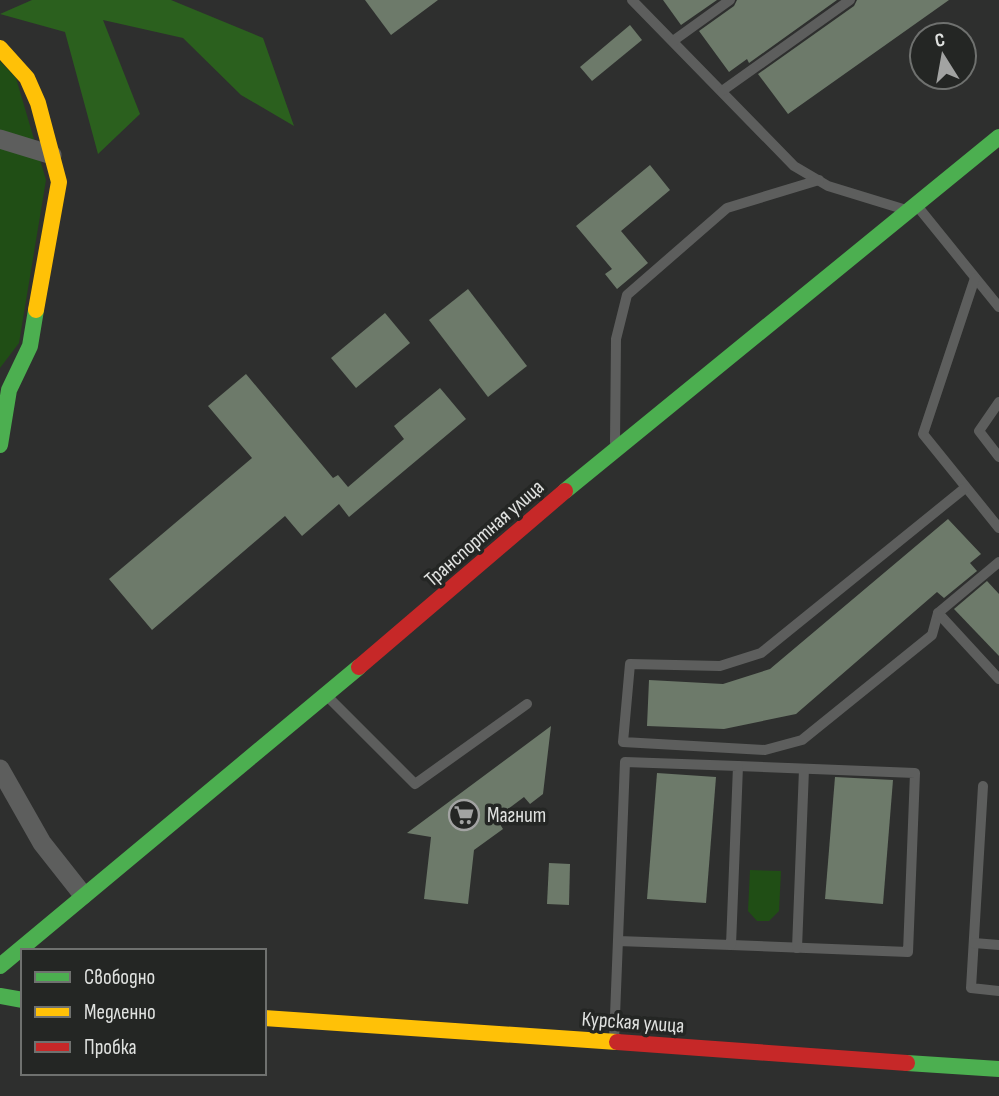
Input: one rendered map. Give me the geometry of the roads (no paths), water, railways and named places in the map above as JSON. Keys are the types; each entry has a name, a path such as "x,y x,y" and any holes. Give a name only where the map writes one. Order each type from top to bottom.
{"main road":[{"path":"0,48 27,78 47,129 59,181 30,346 20,372 9,390 0,445"},
{"name":"Транспортная улица","path":"0,966 456,586 615,447 999,137"},
{"path":"0,996 21,1000"},
{"name":"Курская улица","path":"266,1018 999,1069"}],"street":[{"path":"0,139 52,155"},
{"path":"0,366 20,372"},
{"path":"1,773 42,843 83,895"}],"lane":[{"path":"632,0 794,166 819,180 911,207 999,307"},
{"path":"673,41 730,0"},
{"path":"722,91 850,0"},
{"path":"615,447 616,339 627,295 727,208 819,180"},
{"path":"975,278 923,434 999,528"},
{"path":"999,402 979,431 999,457"},
{"path":"965,488 761,653 720,666 630,664 623,742 765,750 802,740 932,635 938,613 999,562"},
{"path":"938,613 999,679"},
{"path":"325,694 415,784 527,704"},
{"path":"614,1042 625,762 915,773 908,952 618,941"},
{"path":"731,945 738,766"},
{"path":"797,948 804,769"},
{"path":"983,786 971,988 999,991"},
{"path":"974,943 999,945"}],"place":[{"name":"Магнит","path":"464,815"}]}
